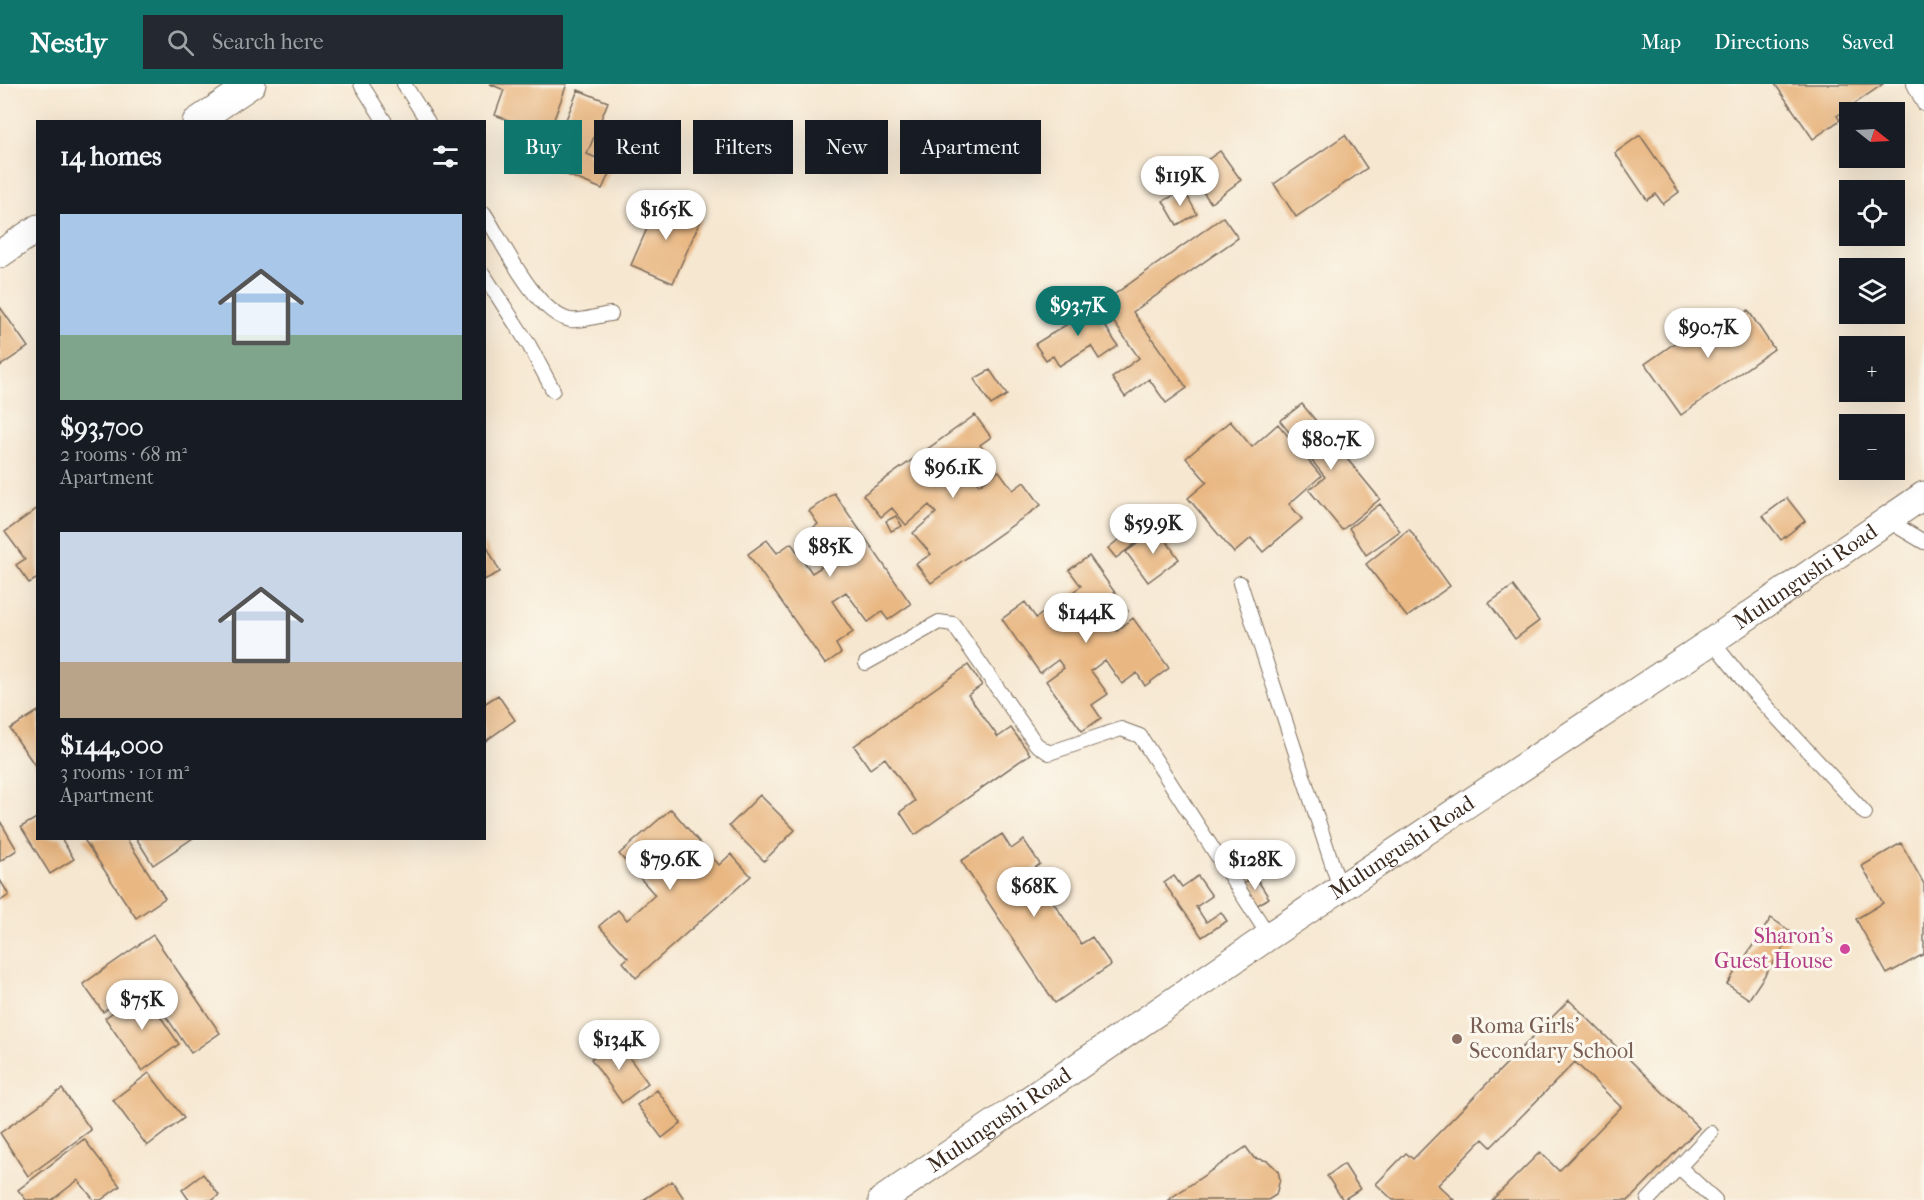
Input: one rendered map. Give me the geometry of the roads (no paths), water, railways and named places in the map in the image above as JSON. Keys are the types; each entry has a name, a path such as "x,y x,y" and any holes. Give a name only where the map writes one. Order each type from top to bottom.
{"street":[{"path":"199,120 252,84"},
{"path":"0,254 36,229"},
{"name":"Mulungushi Road","path":"882,1200 1269,936 1341,891 1712,641 1924,495"}],"lane":[{"path":"361,84 384,120"},
{"path":"404,84 427,120"},
{"path":"1914,84 1924,104"},
{"path":"486,216 536,295 550,311 571,320 611,314"},
{"path":"486,278 529,345 553,390"},
{"path":"1887,520 1924,542"},
{"path":"1240,583 1341,891"},
{"path":"866,663 939,622 953,624 1036,744 1049,753 1121,729 1140,736 1269,936"},
{"path":"1712,641 1747,686 1865,813"},
{"path":"1648,1200 1711,1133"},
{"path":"1679,1167 1715,1200"}],"place":[{"name":"Sharon's Guest House","path":"1845,949"},
{"name":"Roma Girls' Secondary School","path":"1457,1039"}]}
